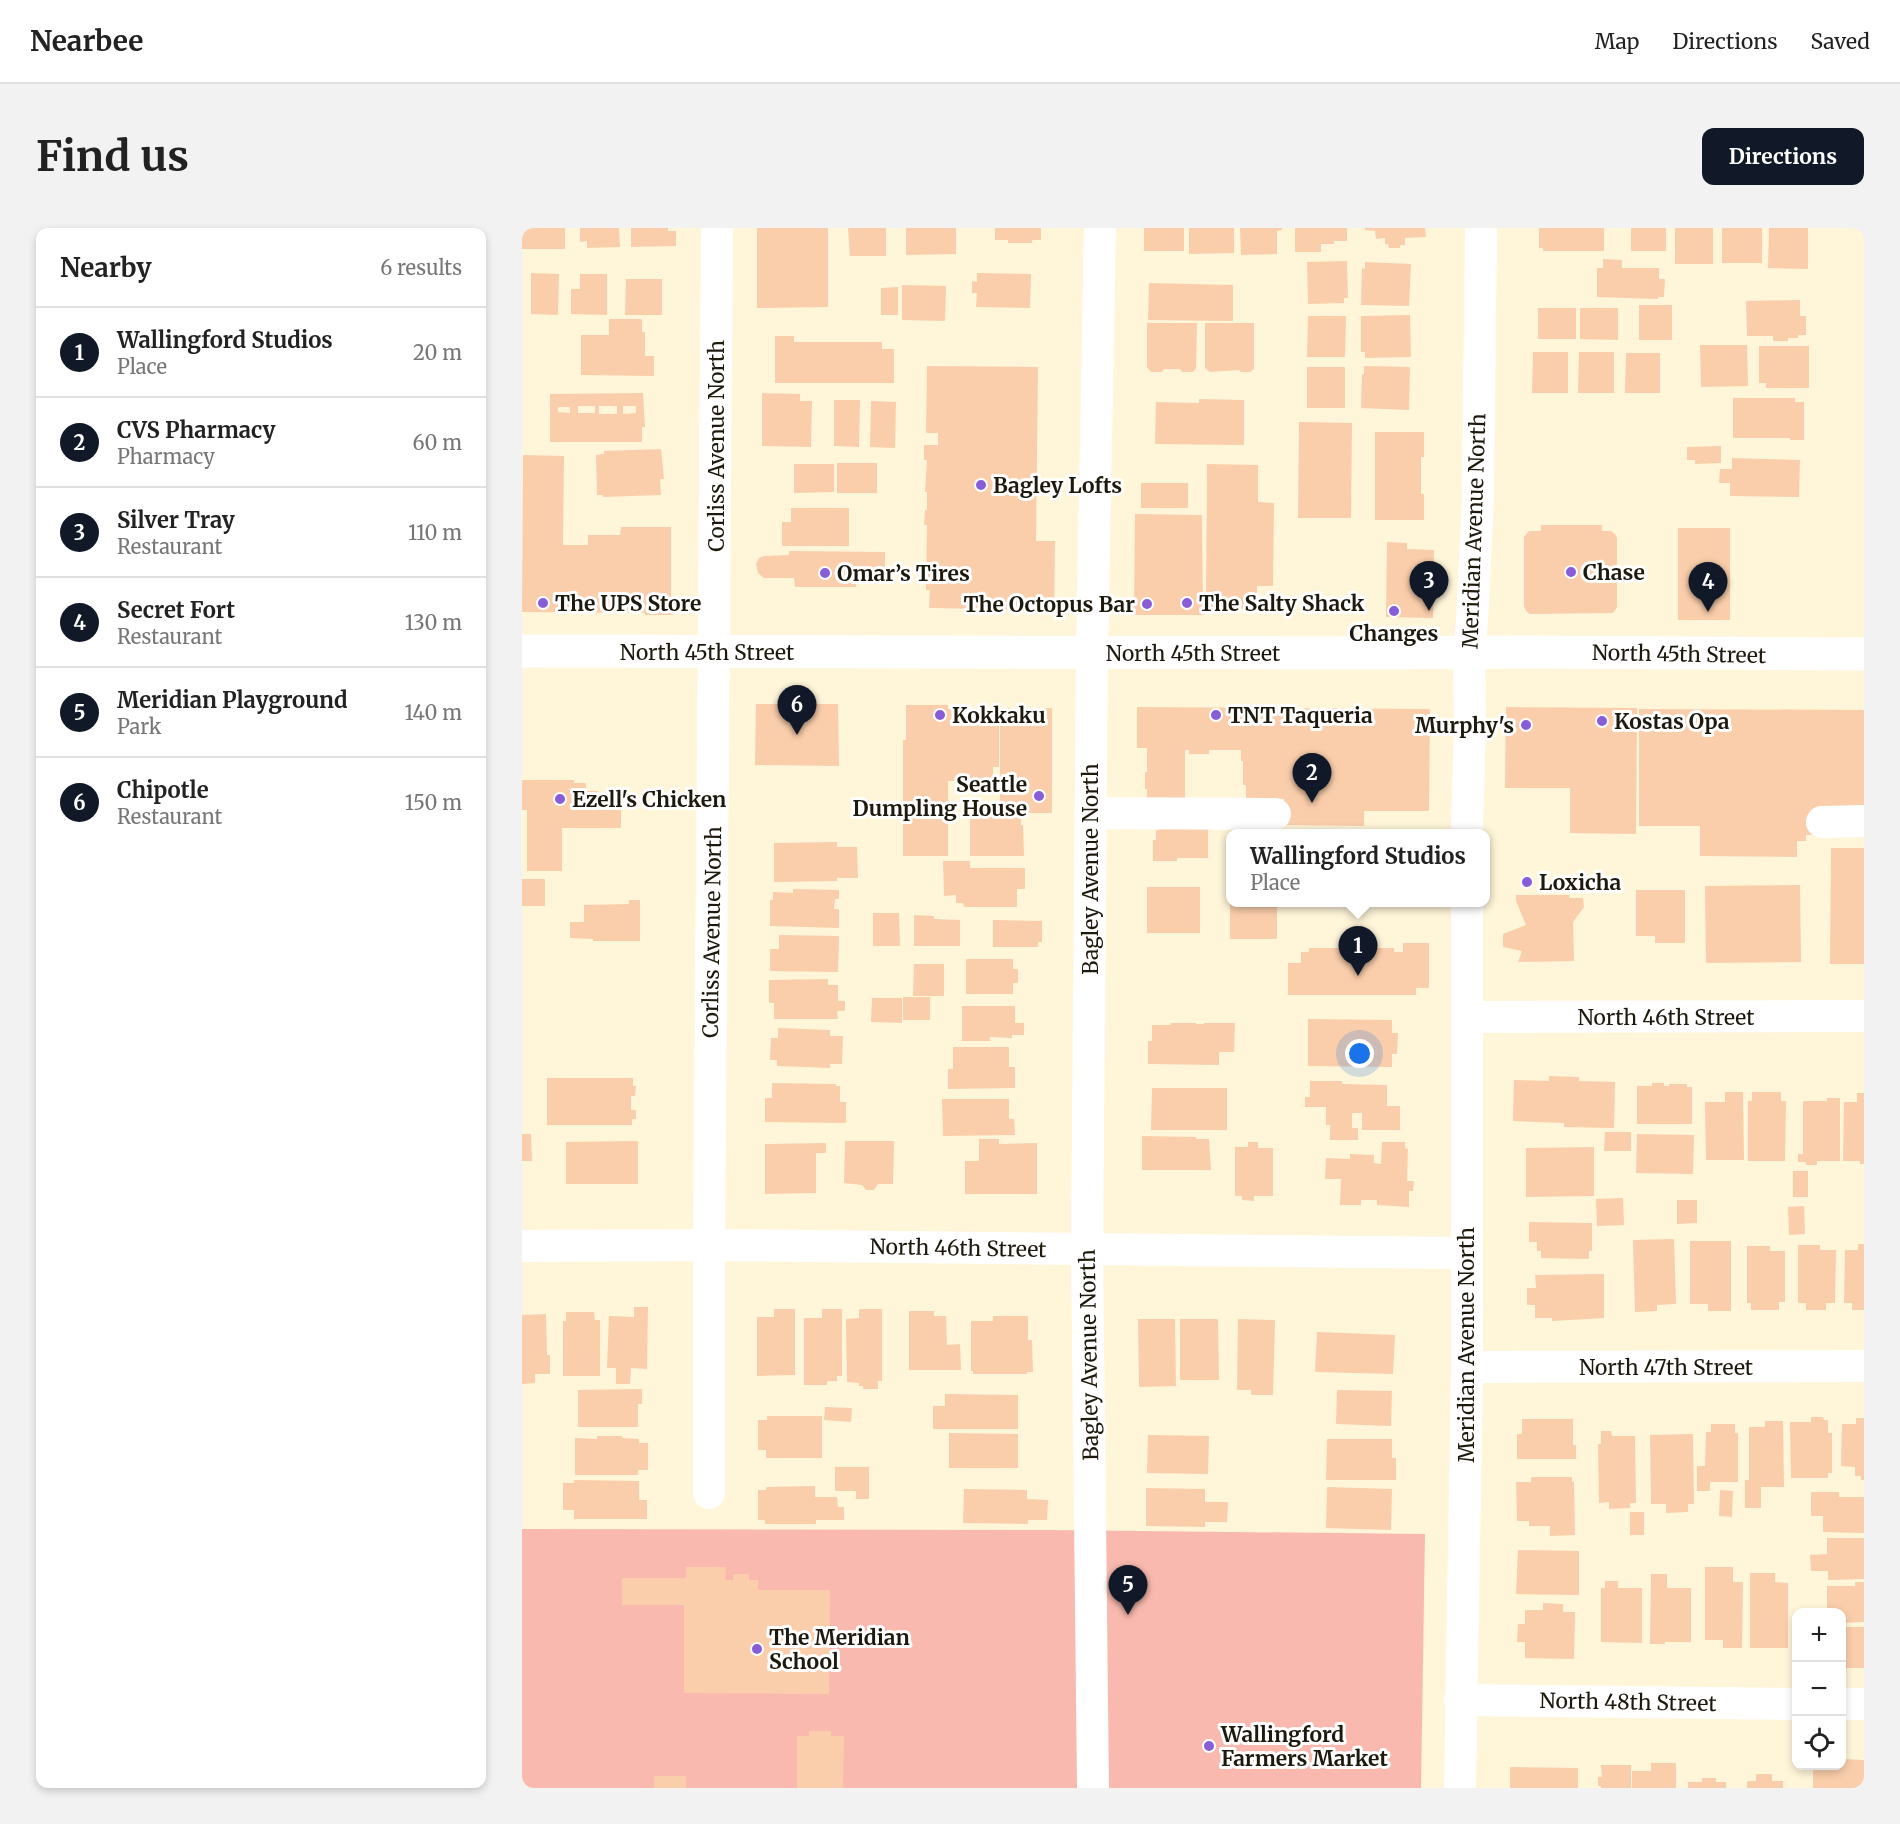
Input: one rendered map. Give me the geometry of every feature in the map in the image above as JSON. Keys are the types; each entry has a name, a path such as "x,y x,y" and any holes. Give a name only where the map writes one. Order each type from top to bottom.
{"main road":[{"name":"North 45th Street","path":"522,651 1864,654"}],"street":[{"name":"Corliss Avenue North","path":"709,1493 717,228"},
{"name":"Bagley Avenue North","path":"1093,1788 1087,1249 1092,653 1100,228"},
{"name":"Meridian Avenue North","path":"1467,829 1469,653 1478,497 1481,228"},
{"path":"1090,813 1275,814"},
{"path":"1822,822 1864,821"},
{"name":"Meridian Avenue North","path":"1460,1788 1467,1367 1467,907"},
{"name":"North 46th Street","path":"1467,1017 1864,1016"},
{"name":"North 46th Street","path":"522,1246 709,1245 1466,1253"},
{"name":"North 47th Street","path":"1467,1367 1864,1366"},
{"name":"North 48th Street","path":"1460,1700 1792,1704"},
{"path":"1846,1704 1864,1704"}],"shaded area":[{"path":"522,1529 1048,1530 1425,1534 1421,1788 522,1788"}],"building":[{"path":"522,228 565,228 565,249 522,249"},
{"path":"580,228 619,228 620,247 587,248 587,241 580,242"},
{"path":"631,228 668,228 668,231 676,231 676,246 631,247"},
{"path":"757,228 828,228 828,307 757,308"},
{"path":"848,228 886,228 886,256 850,256"},
{"path":"906,228 956,228 956,254 906,255"},
{"path":"995,228 1041,228 1041,240 1032,240 1032,243 1008,243 1008,240 995,240"},
{"path":"1144,228 1184,228 1184,251 1144,251"},
{"path":"1189,228 1234,228 1234,253 1189,254"},
{"path":"1240,228 1282,228 1277,231 1277,254 1241,255"},
{"path":"1295,228 1347,228 1347,241 1321,244 1321,252 1295,252"},
{"path":"1365,228 1425,228 1426,237 1405,238 1405,245 1400,245 1400,248 1389,248 1388,244 1385,244 1385,238 1376,239 1375,231 1365,230"},
{"path":"1539,228 1604,228 1604,251 1543,251 1543,248 1539,248"},
{"path":"1631,228 1666,228 1666,251 1631,251"},
{"path":"1675,228 1713,228 1713,264 1675,264"},
{"path":"1722,228 1762,228 1762,263 1722,263"},
{"path":"1769,228 1808,228 1808,269 1768,268"},
{"path":"1603,259 1622,260 1622,268 1659,268 1659,279 1665,279 1664,297 1658,297 1658,299 1597,297 1597,268 1603,268"},
{"path":"1347,261 1348,298 1344,298 1344,303 1308,304 1307,262"},
{"path":"1365,262 1411,264 1409,306 1361,305 1362,268 1365,269"},
{"path":"531,273 559,274 558,315 531,314"},
{"path":"977,273 1031,274 1030,308 976,307 977,293 972,293 972,281 977,282"},
{"path":"580,274 607,274 607,315 571,314 571,289 580,289"},
{"path":"626,279 662,279 662,315 625,315"},
{"path":"1149,283 1233,285 1233,321 1148,320"},
{"path":"902,285 946,286 945,321 902,320"},
{"path":"898,287 898,315 881,315 881,288"},
{"path":"1800,300 1800,316 1806,316 1806,335 1788,338 1788,341 1773,341 1773,336 1747,336 1746,301"},
{"path":"1639,305 1672,305 1672,340 1639,340"},
{"path":"1538,308 1576,308 1576,339 1538,339"},
{"path":"1580,308 1618,308 1618,340 1580,339"},
{"path":"1410,315 1411,357 1365,358 1365,352 1361,352 1361,316"},
{"path":"1308,316 1346,316 1345,357 1307,357"},
{"path":"609,319 642,319 642,332 645,332 645,356 654,356 654,376 581,375 581,335 609,335"},
{"path":"1147,323 1197,323 1196,368 1193,372 1164,369 1162,372 1151,372 1147,367"},
{"path":"1205,323 1254,323 1254,369 1250,372 1239,370 1210,372 1205,368"},
{"path":"775,336 794,336 794,342 882,342 882,349 894,349 894,383 775,383"},
{"path":"1700,345 1747,345 1748,386 1701,387"},
{"path":"1759,346 1809,346 1809,388 1766,388 1766,383 1759,383"},
{"path":"1533,352 1568,352 1568,393 1532,393"},
{"path":"1579,352 1614,352 1614,393 1578,393"},
{"path":"1626,353 1660,353 1660,393 1625,393"},
{"name":"Bagley Lofts","path":"927,366 1038,367 1036,541 1055,541 1054,610 929,608 930,590 926,590 927,525 924,525 925,510 927,510 927,492 925,492 927,460 924,460 924,445 938,445 938,433 926,433"},
{"path":"1364,366 1410,367 1409,410 1361,408"},
{"path":"1307,367 1345,367 1345,408 1307,408"},
{"path":"643,393 645,427 642,427 642,442 550,442 550,394","holes":["578,406 595,406 595,413 578,413","599,406 617,406 617,414 599,414","623,406 636,406 636,413 623,414","558,407 570,407 570,413 558,412"]},
{"path":"762,393 800,394 800,401 812,401 811,447 762,446"},
{"path":"1733,398 1795,398 1795,402 1804,402 1804,440 1733,438"},
{"path":"1199,399 1244,400 1244,445 1155,444 1156,402 1199,403"},
{"path":"834,400 860,400 859,447 834,446"},
{"path":"871,401 896,402 895,448 870,447"},
{"path":"1299,422 1352,423 1351,518 1298,518"},
{"path":"1375,432 1424,432 1421,494 1424,494 1424,520 1375,520"},
{"path":"1721,446 1721,463 1695,464 1695,460 1687,460 1687,447"},
{"path":"661,449 664,479 660,479 661,495 603,497 603,495 597,495 596,455 604,454 604,451"},
{"path":"523,455 564,456 563,545 588,545 588,535 620,535 621,527 671,527 673,615 522,612"},
{"path":"1732,458 1800,460 1799,497 1730,496 1730,483 1719,483 1720,469 1732,469"},
{"path":"837,463 877,463 877,493 837,493"},
{"path":"794,464 834,464 834,492 794,493"},
{"path":"1207,464 1258,465 1258,502 1274,503 1273,586 1257,586 1257,609 1206,609"},
{"path":"1141,483 1188,483 1188,508 1141,508"},
{"path":"791,508 849,508 849,546 782,546 782,522 791,522"},
{"path":"1135,514 1202,515 1203,615 1134,615"},
{"name":"Chase","path":"1541,525 1602,525 1602,531 1611,531 1615,534 1617,538 1617,607 1613,613 1530,614 1526,611 1524,606 1524,537 1529,531 1541,531"},
{"path":"1678,528 1730,528 1730,620 1678,620"},
{"path":"1387,542 1407,543 1407,549 1434,550 1433,618 1386,617"},
{"path":"789,551 885,552 885,584 856,583 856,587 795,587 794,578 764,578 758,573 756,564 759,558 789,555"},
{"path":"756,704 838,704 839,766 755,765"},
{"path":"906,705 948,705 948,709 999,709 999,767 993,767 993,781 948,781 948,856 903,856 903,740 906,740"},
{"path":"1137,707 1430,709 1429,811 1364,811 1364,826 1284,825 1284,799 1246,798 1241,750 1209,750 1209,754 1189,754 1189,750 1185,750 1185,806 1147,806 1145,772 1147,772 1147,748 1137,748"},
{"path":"1506,707 1637,708 1636,834 1570,833 1570,788 1505,788"},
{"path":"1000,708 1052,708 1052,813 1000,813"},
{"path":"1639,709 1864,710 1864,814 1812,813 1812,835 1806,835 1806,841 1797,841 1797,857 1700,856 1700,826 1639,826"},
{"path":"522,780 574,780 574,783 586,783 586,791 598,791 598,807 587,807 587,810 621,810 621,828 562,828 562,871 527,871 527,810 522,810"},
{"path":"1021,815 1024,856 970,856 970,816"},
{"path":"1160,826 1208,829 1208,858 1153,861 1153,840 1156,840 1156,830 1159,830"},
{"path":"1248,826 1273,826 1273,829 1248,829"},
{"path":"837,842 837,847 857,847 858,878 837,878 837,881 774,882 774,843"},
{"path":"1831,848 1864,848 1864,964 1830,964"},
{"path":"943,861 970,861 970,868 1025,868 1025,889 1017,889 1017,907 964,907 963,903 956,903 956,895 944,896"},
{"path":"522,879 545,879 545,906 522,906"},
{"path":"1800,885 1801,962 1706,963 1705,886"},
{"path":"1147,887 1200,887 1200,933 1147,933"},
{"path":"793,889 839,890 839,899 835,899 834,909 839,909 839,928 770,926 770,900 773,900 773,892 793,893"},
{"path":"1636,890 1685,890 1685,943 1655,943 1655,936 1636,936"},
{"path":"1516,895 1570,895 1569,898 1583,898 1584,907 1573,922 1574,961 1518,962 1522,951 1503,947 1503,934 1526,925 1516,901"},
{"path":"629,900 640,900 640,941 593,941 593,939 570,938 570,922 584,922 584,905 629,904"},
{"path":"1230,907 1277,907 1277,939 1230,939"},
{"path":"873,913 899,913 900,946 873,946"},
{"path":"914,915 934,916 934,919 960,920 960,946 914,946"},
{"path":"993,920 1042,921 1042,942 1038,942 1038,947 993,947"},
{"path":"779,935 839,936 838,972 770,971 770,949 779,949"},
{"path":"1403,943 1429,943 1429,988 1416,988 1416,995 1288,995 1288,963 1301,963 1301,952 1309,952 1309,948 1342,948 1342,952 1361,952 1361,948 1394,948 1394,952 1403,952"},
{"path":"966,959 1013,959 1013,969 1018,969 1018,983 1013,983 1013,994 966,994"},
{"path":"914,964 944,964 944,996 913,996"},
{"path":"828,979 828,985 838,985 838,1001 845,1001 845,1011 837,1011 838,1019 774,1019 774,1003 769,1003 769,980"},
{"path":"903,997 930,997 930,1020 903,1020"},
{"path":"872,998 902,998 902,1023 871,1022"},
{"path":"962,1006 1015,1006 1015,1023 1024,1023 1024,1035 1012,1035 1012,1038 990,1037 990,1041 962,1041"},
{"path":"1308,1019 1392,1020 1392,1033 1398,1033 1397,1054 1392,1054 1392,1067 1308,1066"},
{"path":"1171,1023 1235,1023 1234,1052 1219,1052 1219,1065 1148,1064 1148,1041 1152,1041 1152,1025 1171,1025"},
{"path":"778,1028 830,1030 830,1036 843,1036 842,1064 830,1064 830,1068 777,1066 777,1060 770,1060 771,1038 778,1038"},
{"path":"953,1047 1009,1047 1009,1067 1015,1067 1015,1088 948,1089 948,1069 953,1069"},
{"path":"1549,1076 1579,1077 1579,1081 1615,1082 1614,1128 1564,1127 1564,1123 1513,1121 1514,1080 1549,1081"},
{"path":"547,1078 633,1078 633,1086 636,1086 635,1096 631,1096 631,1110 636,1110 636,1119 632,1119 632,1125 547,1125"},
{"path":"1310,1081 1387,1085 1387,1106 1400,1106 1400,1130 1362,1130 1362,1113 1352,1113 1352,1128 1358,1128 1358,1140 1330,1140 1330,1125 1326,1125 1326,1107 1305,1107 1305,1097 1310,1097"},
{"path":"772,1083 836,1084 840,1086 840,1102 846,1102 846,1123 765,1122 765,1098 772,1098"},
{"path":"1652,1083 1664,1083 1664,1086 1687,1084 1687,1087 1692,1087 1692,1124 1637,1124 1637,1086 1652,1086"},
{"path":"1152,1088 1227,1088 1227,1130 1151,1130"},
{"path":"1725,1092 1743,1092 1744,1160 1706,1160 1705,1102 1725,1102"},
{"path":"1752,1092 1781,1092 1781,1101 1786,1101 1785,1161 1748,1161 1748,1101 1752,1101"},
{"path":"1857,1093 1864,1093 1864,1164 1860,1164 1860,1161 1843,1161 1844,1102 1857,1102"},
{"path":"1827,1098 1840,1098 1840,1161 1817,1161 1817,1165 1798,1162 1798,1154 1803,1154 1803,1101 1827,1101"},
{"path":"942,1099 1009,1099 1009,1119 1014,1119 1015,1135 943,1136"},
{"path":"1605,1132 1631,1132 1631,1151 1604,1151"},
{"path":"522,1134 531,1134 532,1161 522,1161"},
{"path":"1637,1134 1694,1135 1693,1174 1636,1173"},
{"path":"1142,1136 1209,1139 1211,1170 1142,1170"},
{"path":"979,1139 999,1139 999,1144 1037,1143 1037,1194 965,1194 965,1161 979,1161"},
{"path":"638,1141 638,1184 566,1184 566,1142"},
{"path":"845,1141 894,1141 893,1184 878,1184 874,1190 866,1190 862,1185 844,1183"},
{"path":"1248,1142 1258,1142 1258,1148 1273,1148 1273,1196 1254,1196 1254,1201 1242,1200 1242,1196 1235,1196 1235,1147 1248,1147"},
{"path":"1382,1142 1405,1142 1405,1148 1408,1149 1407,1181 1414,1181 1413,1191 1409,1191 1409,1207 1377,1205 1377,1200 1361,1200 1361,1205 1340,1205 1341,1179 1325,1179 1326,1158 1350,1159 1350,1154 1374,1155 1374,1163 1381,1164"},
{"path":"826,1143 826,1153 816,1153 816,1193 765,1194 765,1144"},
{"path":"1594,1147 1594,1196 1526,1197 1526,1148"},
{"path":"1793,1171 1808,1171 1808,1197 1793,1197"},
{"path":"1623,1198 1624,1225 1597,1226 1596,1199"},
{"path":"1677,1200 1697,1200 1697,1223 1677,1224"},
{"path":"1804,1206 1805,1234 1789,1235 1788,1207"},
{"path":"1529,1222 1592,1223 1592,1251 1589,1251 1589,1259 1541,1258 1541,1251 1537,1251 1537,1242 1529,1242"},
{"path":"1674,1239 1676,1304 1657,1305 1657,1311 1635,1312 1633,1240"},
{"path":"1690,1241 1731,1241 1731,1311 1708,1311 1708,1304 1690,1304"},
{"path":"1858,1244 1864,1244 1864,1310 1852,1310 1852,1303 1844,1303 1845,1250 1858,1250"},
{"path":"1798,1245 1820,1245 1820,1250 1836,1250 1835,1303 1826,1303 1826,1310 1806,1310 1806,1303 1798,1303"},
{"path":"1747,1246 1770,1246 1770,1251 1785,1251 1785,1302 1779,1302 1779,1310 1751,1310 1751,1303 1747,1303"},
{"path":"1604,1274 1604,1318 1552,1321 1552,1318 1535,1318 1535,1305 1527,1305 1527,1288 1536,1288 1535,1275"},
{"path":"634,1307 648,1307 647,1369 631,1368 630,1384 616,1384 616,1368 607,1368 609,1316 634,1317"},
{"path":"774,1309 795,1309 795,1375 757,1376 757,1317 774,1317"},
{"path":"822,1309 842,1309 842,1376 837,1376 837,1381 827,1381 827,1385 804,1385 804,1318 822,1318"},
{"path":"859,1309 882,1309 882,1381 878,1381 878,1389 863,1389 859,1383 847,1382 846,1319 859,1318"},
{"path":"909,1311 934,1311 934,1316 946,1316 947,1345 960,1344 961,1370 909,1370"},
{"path":"566,1312 594,1312 595,1320 600,1320 600,1376 563,1376 563,1321 566,1321"},
{"path":"546,1314 550,1374 535,1374 535,1383 522,1384 522,1315"},
{"path":"993,1316 1028,1316 1028,1340 1032,1340 1033,1372 973,1374 971,1371 971,1321 993,1321"},
{"path":"1138,1319 1175,1319 1176,1386 1139,1387"},
{"path":"1180,1319 1218,1319 1219,1380 1180,1380"},
{"path":"1238,1319 1275,1320 1273,1395 1251,1395 1251,1390 1237,1390"},
{"path":"1317,1332 1395,1335 1393,1374 1315,1372"},
{"path":"642,1389 642,1404 638,1404 638,1427 578,1427 578,1390"},
{"path":"1337,1390 1392,1391 1391,1426 1336,1424"},
{"path":"945,1394 1018,1395 1018,1429 933,1429 933,1406 945,1406"},
{"path":"825,1407 852,1408 851,1422 824,1420"},
{"path":"767,1416 822,1416 822,1458 766,1458 766,1450 758,1450 758,1420 767,1420"},
{"path":"1811,1417 1823,1417 1824,1420 1828,1420 1828,1433 1832,1433 1832,1473 1828,1473 1828,1478 1791,1478 1790,1422 1811,1422"},
{"path":"1856,1418 1864,1418 1864,1480 1861,1480 1861,1476 1855,1476 1855,1467 1841,1466 1842,1424 1856,1424"},
{"path":"1522,1419 1573,1419 1573,1445 1576,1445 1576,1459 1517,1459 1517,1434 1522,1434"},
{"path":"1765,1421 1783,1421 1784,1487 1761,1487 1761,1508 1745,1508 1745,1480 1749,1480 1749,1427 1765,1427"},
{"path":"1711,1424 1735,1424 1735,1433 1738,1433 1738,1482 1710,1482 1710,1491 1697,1491 1697,1466 1705,1466 1706,1432 1711,1432"},
{"path":"1601,1431 1611,1431 1612,1436 1635,1436 1636,1503 1630,1503 1630,1508 1609,1509 1609,1502 1599,1503 1598,1444 1601,1444"},
{"path":"949,1433 1018,1434 1018,1468 949,1468"},
{"path":"1693,1434 1694,1504 1688,1504 1688,1512 1666,1513 1666,1504 1651,1504 1650,1435"},
{"path":"1148,1435 1209,1436 1208,1474 1147,1473"},
{"path":"597,1436 622,1436 622,1438 639,1439 639,1443 648,1443 648,1470 638,1470 638,1475 575,1475 575,1438 597,1439"},
{"path":"1327,1439 1392,1439 1392,1458 1396,1458 1396,1480 1326,1480"},
{"path":"835,1467 869,1467 869,1499 856,1499 856,1491 835,1491"},
{"path":"1531,1477 1572,1477 1575,1535 1550,1536 1550,1526 1529,1526 1529,1521 1517,1521 1516,1482 1531,1482"},
{"path":"574,1480 639,1481 639,1500 647,1500 647,1519 574,1519 574,1510 563,1510 563,1483 574,1483"},
{"path":"815,1486 815,1497 837,1497 838,1507 844,1507 844,1520 816,1520 816,1524 765,1524 765,1520 758,1520 758,1490 766,1490 766,1487"},
{"path":"1327,1487 1392,1489 1391,1530 1326,1528"},
{"path":"1146,1488 1205,1489 1205,1502 1228,1502 1227,1522 1205,1522 1205,1527 1146,1526"},
{"path":"964,1489 1027,1490 1027,1499 1048,1500 1047,1520 1028,1520 1028,1524 963,1523"},
{"path":"1720,1490 1733,1491 1732,1517 1719,1516"},
{"path":"1811,1492 1839,1492 1839,1497 1864,1497 1864,1533 1823,1532 1823,1516 1811,1516"},
{"path":"1630,1512 1644,1512 1644,1535 1630,1535"},
{"path":"1827,1538 1864,1538 1864,1579 1828,1580 1828,1571 1811,1571 1810,1555 1827,1554"},
{"path":"1518,1550 1579,1551 1579,1595 1516,1594"},
{"name":"The Meridian School","path":"686,1567 726,1567 725,1580 733,1580 733,1574 749,1574 749,1580 758,1580 758,1590 830,1590 829,1694 684,1693 684,1605 622,1605 622,1578 686,1578"},
{"path":"1705,1567 1733,1567 1733,1582 1743,1582 1742,1648 1723,1648 1723,1640 1705,1640"},
{"path":"1750,1573 1775,1573 1775,1582 1788,1583 1788,1648 1750,1648"},
{"path":"1651,1574 1667,1574 1667,1588 1691,1588 1691,1642 1650,1644"},
{"path":"1605,1581 1618,1581 1618,1588 1642,1588 1642,1643 1601,1642 1601,1588 1605,1588"},
{"path":"1855,1582 1864,1582 1864,1622 1846,1623 1846,1608 1827,1608 1827,1586 1855,1586"},
{"path":"1543,1603 1563,1604 1563,1612 1575,1612 1574,1659 1525,1658 1525,1642 1517,1642 1518,1624 1525,1624 1525,1610 1543,1610"},
{"path":"1846,1627 1864,1627 1864,1668 1846,1668"},
{"path":"809,1731 831,1731 831,1736 844,1736 843,1788 797,1788 797,1736 809,1736"},
{"path":"1846,1759 1864,1760 1864,1788 1813,1788 1813,1770 1846,1770"},
{"path":"1651,1763 1676,1763 1676,1788 1632,1788 1632,1771 1651,1771"},
{"path":"1601,1765 1631,1765 1631,1788 1601,1788 1598,1786 1598,1777 1602,1777"},
{"path":"1510,1767 1578,1768 1578,1788 1510,1788"},
{"path":"1756,1774 1772,1774 1772,1781 1783,1781 1783,1788 1747,1788 1747,1781 1756,1781"},
{"path":"654,1776 686,1776 686,1788 654,1788"},
{"path":"1702,1778 1716,1778 1716,1782 1726,1782 1726,1788 1688,1788 1688,1782 1702,1782"}],"place":[{"name":"Bagley Lofts","path":"981,485"},
{"name":"Chase","path":"1571,572"},
{"name":"Omar’s Tires","path":"825,573"},
{"name":"The UPS Store","path":"543,603"},
{"name":"The Salty Shack","path":"1187,603"},
{"name":"The Octopus Bar","path":"1147,604"},
{"name":"Changes","path":"1394,611"},
{"name":"Silver Tray","path":"1429,611"},
{"name":"Secret Fort","path":"1708,612"},
{"name":"Kokkaku","path":"940,715"},
{"name":"TNT Taqueria","path":"1216,715"},
{"name":"Kostas Opa","path":"1602,721"},
{"name":"Murphy's","path":"1526,725"},
{"name":"Chipotle","path":"797,735"},
{"name":"Seattle Dumpling House","path":"1039,796"},
{"name":"Ezell's Chicken","path":"560,799"},
{"name":"CVS Pharmacy","path":"1312,803"},
{"name":"Loxicha","path":"1527,882"},
{"name":"Wallingford Studios","path":"1358,976"},
{"name":"Meridian Playground","path":"1128,1615"},
{"name":"The Meridian School","path":"757,1649"},
{"name":"Wallingford Farmers Market","path":"1209,1746"}]}
